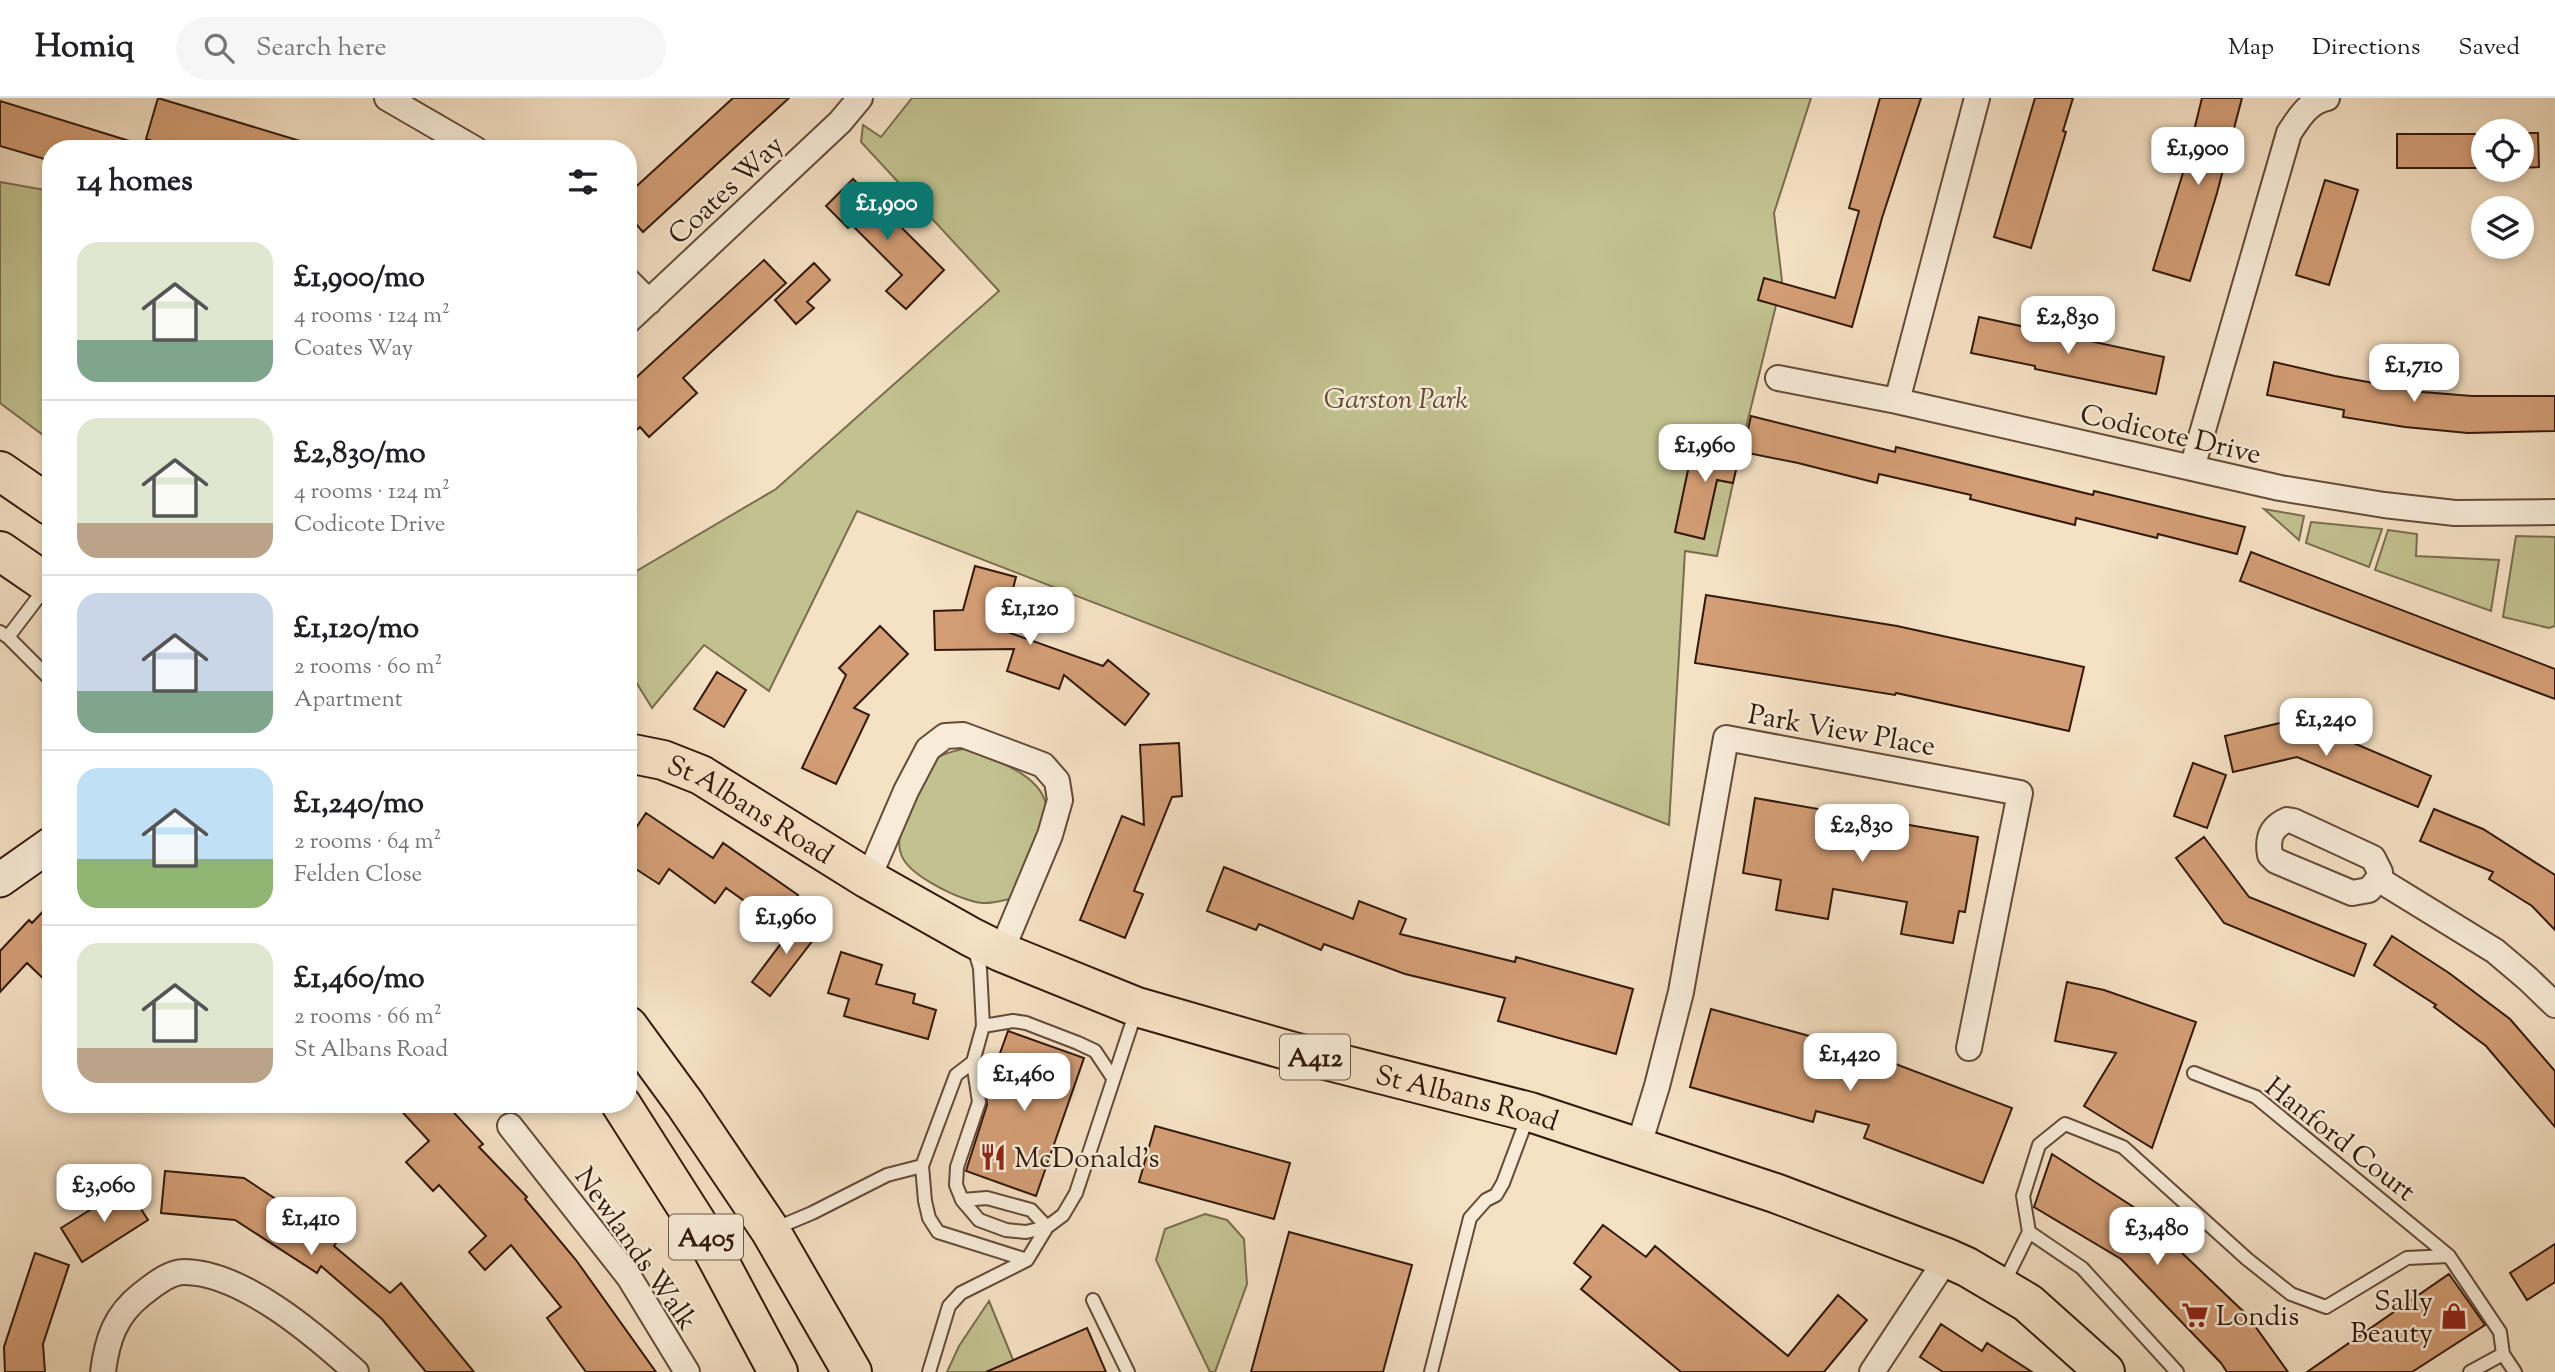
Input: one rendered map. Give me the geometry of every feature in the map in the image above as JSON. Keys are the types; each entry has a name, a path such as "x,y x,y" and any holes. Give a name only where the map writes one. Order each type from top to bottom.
{"main road":[{"path":"0,471 42,500"},
{"path":"0,551 42,580"},
{"name":"St Albans Road","path":"637,755 663,760 702,775 868,879 986,944 1137,1007 1290,1051 1530,1112 1775,1193 1947,1258 2028,1303 2105,1372"},
{"name":"A405","path":"637,1038 771,1230 852,1372"},
{"name":"A405","path":"627,1113 707,1239 778,1372"}],"street":[{"path":"387,98 459,140"},
{"name":"Coates Way","path":"637,313 840,122 860,98"},
{"path":"1897,401 1977,98"},
{"path":"2192,468 2290,133 2303,111 2317,100 2327,98"},
{"path":"637,290 649,302"},
{"name":"Codicote Drive","path":"1778,378 1897,401 2280,488 2384,505 2455,513 2555,512"},
{"path":"868,879 906,791 928,749 945,736 963,735 1043,765 1058,781 1060,800 1050,835 986,944"},
{"name":"Park View Place","path":"1638,1148 1681,992 1726,738 2020,793 1969,1048"},
{"path":"0,880 42,850"},
{"path":"2378,879 2494,951 2555,1006"},
{"name":"Newlands Walk","path":"510,1126 629,1278 687,1372"},
{"path":"1872,1372 1947,1258"},
{"path":"103,1372 110,1335 130,1304 159,1281 182,1272 212,1276 247,1291 307,1329 356,1372"}],"lane":[{"path":"42,593 4,634 42,671"},
{"path":"986,944 980,968 983,1026 973,1062 979,1102 957,1167 956,1185 962,1199 979,1220 1006,1230 1026,1232 1047,1227"},
{"path":"929,1372 949,1306 961,1293 1027,1260 1047,1227 1063,1215 1076,1193 1137,1007"},
{"path":"983,1026 1002,1022 1026,1023 1079,1043 1095,1051 1113,1078"},
{"path":"973,1062 956,1075 922,1166 929,1218 938,1232 1027,1260"},
{"name":"Hanford Court","path":"2194,1073 2256,1097 2449,1256 2500,1332 2503,1354 2515,1372"},
{"path":"1431,1372 1470,1218 1486,1200 1496,1195 1503,1183 1530,1112"},
{"path":"2001,1288 2029,1232 2023,1196 2039,1145 2065,1124 2123,1147 2247,1259 2291,1294 2326,1307 2407,1258 2449,1256"},
{"path":"771,1230 812,1213 887,1175 922,1166"},
{"path":"962,1199 987,1198 1031,1210 1047,1227"},
{"path":"2029,1232 2082,1268 2177,1372"},
{"path":"1093,1300 1128,1372"},
{"path":"2470,1372 2503,1354"}],"green space":[{"name":"Garston Park","path":"912,98 1811,98 1774,213 1782,281 1741,448 1695,438 1675,532 1704,539 1717,480 1733,483 1717,556 1685,551 1669,825 857,511 769,691 704,645 652,708 637,684 637,571 776,489 999,291 861,142 863,125 881,137"},
{"path":"0,182 42,189 42,434 0,403"},
{"path":"2264,509 2304,516 2299,540"},
{"path":"2311,522 2382,529 2369,567 2306,543"},
{"path":"2388,530 2417,534 2416,556 2499,560 2491,611 2375,570"},
{"path":"2516,536 2555,537 2555,626 2549,628 2503,617"},
{"path":"965,748 1003,763 1027,777 1044,797 1047,809 1014,898 986,903 961,897 936,886 914,871 901,854 900,831 916,788 939,757"},
{"path":"1205,1214 1227,1220 1244,1239 1247,1284 1215,1372 1210,1372 1156,1260 1165,1229"},
{"path":"989,1301 1018,1372 947,1372 959,1346"}],"building":[{"path":"158,98 297,140 149,140 146,139"},
{"path":"733,98 789,98 643,232 637,225 637,186"},
{"path":"1880,98 1921,98 1882,218 1852,327 1758,300 1764,278 1835,298 1859,211 1849,208"},
{"path":"2035,98 2073,98 2063,131 2066,132 2031,248 1994,237"},
{"path":"2202,98 2242,98 2190,281 2153,270 2186,163"},
{"path":"0,101 126,140 42,140 42,158 0,146"},
{"path":"2534,133 2538,133 2539,167 2534,167"},
{"path":"2397,134 2471,134 2471,168 2397,168"},
{"path":"853,179 944,270 906,309 886,291 902,275 852,225 848,228 826,206"},
{"path":"2325,180 2358,190 2329,285 2296,275"},
{"path":"764,260 786,283 683,378 697,393 649,437 640,427 637,430 637,377"},
{"path":"814,263 830,280 807,302 814,308 796,324 775,300"},
{"path":"1979,317 2164,357 2156,394 1971,353"},
{"path":"2274,362 2423,392 2472,396 2555,396 2555,431 2468,433 2343,417 2344,410 2267,395"},
{"path":"1751,416 1895,452 1896,447 2093,495 2094,491 2245,527 2237,554 2158,534 2157,538 2076,518 2075,525 1970,499 1971,495 1879,474 1877,483 1743,452"},
{"path":"1695,437 1741,448 1733,483 1717,480 1704,539 1675,532"},
{"path":"2251,552 2555,669 2555,699 2240,581"},
{"path":"975,566 1016,577 1002,630 1103,666 1108,660 1149,694 1125,725 1064,675 1059,689 1007,671 1014,649 935,650 934,611 963,610"},
{"path":"1706,595 1897,626 2084,667 2069,731 1896,693 1895,695 1695,663"},
{"path":"880,626 908,654 854,708 869,715 836,784 802,768 846,675 839,668"},
{"path":"717,672 746,690 724,727 694,709"},
{"path":"2297,719 2431,776 2418,807 2297,757 2233,772 2225,736"},
{"path":"1179,743 1182,796 1172,797 1134,891 1143,894 1125,938 1080,920 1122,816 1144,825 1140,745"},
{"path":"2193,763 2226,775 2207,828 2174,816"},
{"path":"1755,798 1978,837 1965,912 1959,911 1953,943 1901,934 1907,902 1833,889 1828,919 1776,910 1781,880 1743,873"},
{"path":"2434,809 2483,829 2555,875 2555,930 2532,906 2489,879 2493,872 2420,841"},
{"path":"646,813 713,858 723,843 798,895 778,925 726,888 715,903 669,869 659,884 637,870 637,826"},
{"path":"2204,837 2249,897 2366,944 2354,976 2224,923 2176,858"},
{"path":"1224,867 1353,919 1359,901 1406,919 1400,934 1515,962 1516,957 1633,989 1616,1054 1498,1021 1505,998 1405,974 1324,944 1321,950 1259,924 1256,930 1207,911"},
{"path":"42,912 42,977 27,963 0,992 0,951 29,920 32,923"},
{"path":"801,917 820,931 770,996 752,982"},
{"path":"2392,936 2449,973 2510,1019 2555,1071 2555,1127 2486,1046 2434,1007 2436,1005 2374,965"},
{"path":"841,952 882,965 876,984 915,994 913,1003 936,1010 928,1039 844,1016 849,999 828,993"},
{"path":"2067,982 2104,990 2196,1022 2152,1148 2084,1106 2116,1053 2055,1041"},
{"path":"1711,1009 1835,1043 1833,1051 1890,1070 1893,1063 2012,1108 1983,1183 1864,1138 1869,1125 1816,1111 1813,1122 1690,1087"},
{"path":"1008,1031 1084,1058 1036,1196 966,1171 987,1105 986,1092"},
{"path":"403,1113 454,1113 483,1144 479,1147 527,1197 525,1199 576,1260 656,1372 586,1372 547,1318 561,1307 511,1245 485,1270 469,1252 486,1236 439,1185 433,1191 406,1162 429,1141"},
{"path":"1155,1126 1290,1163 1274,1219 1139,1182"},
{"path":"2052,1154 2135,1208 2247,1315 2288,1372 2227,1372 2121,1259 2034,1207"},
{"path":"165,1171 244,1178 338,1240 334,1246 390,1293 401,1283 474,1372 426,1372 382,1319 321,1266 317,1273 235,1220 161,1213"},
{"path":"127,1187 148,1220 82,1262 61,1228"},
{"path":"1603,1225 1646,1257 1655,1246 1788,1356 1838,1295 1867,1320 1824,1372 1681,1372 1581,1289 1591,1277 1574,1263"},
{"path":"1289,1232 1412,1265 1383,1372 1251,1372"},
{"path":"2555,1244 2555,1282 2527,1300 2510,1273"},
{"path":"35,1253 69,1265 43,1344 45,1372 5,1372 4,1347"},
{"path":"2449,1274 2485,1325 2412,1372 2307,1372"},
{"path":"1941,1324 1982,1351 1987,1343 2032,1372 1943,1372 1920,1357"},
{"path":"1087,1328 1106,1372 986,1372"}],"place":[{"name":"McDonald's","path":"993,1157"},
{"name":"Londis","path":"2195,1315"},
{"name":"Sally Beauty","path":"2454,1316"}]}
